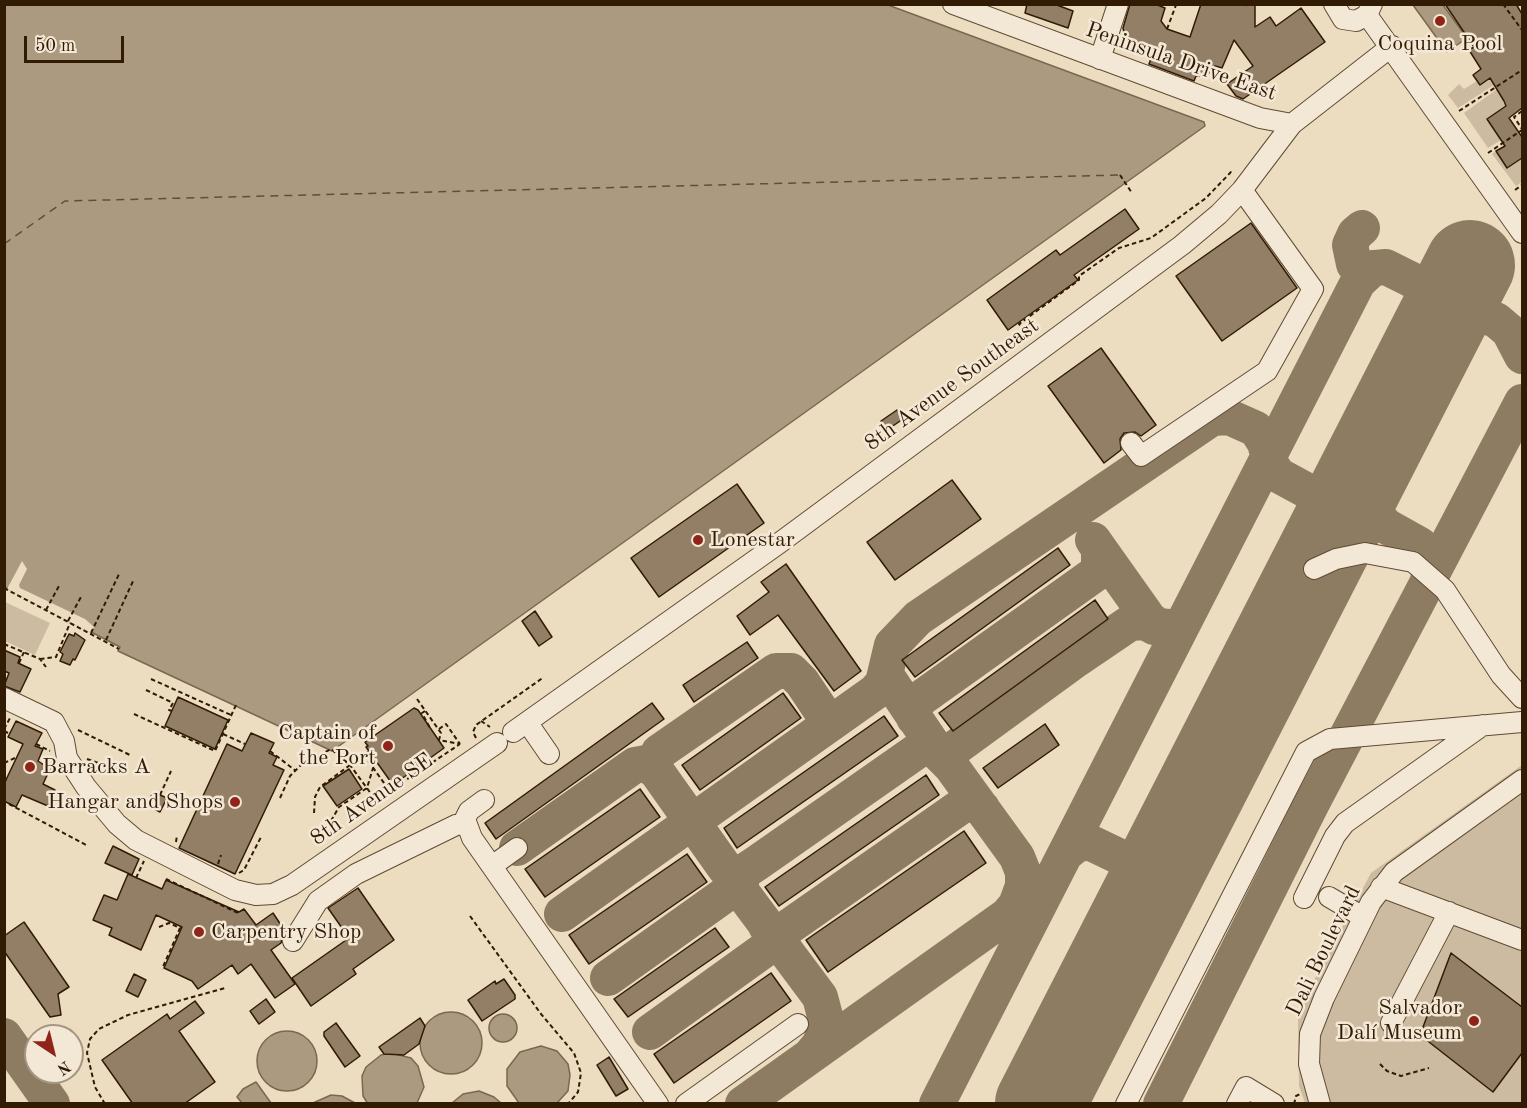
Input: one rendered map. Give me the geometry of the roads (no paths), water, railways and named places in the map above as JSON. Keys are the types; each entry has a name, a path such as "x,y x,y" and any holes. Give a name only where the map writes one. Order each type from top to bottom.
{"street":[{"name":"Peninsula Drive East","path":"952,4 1260,118 1292,124"},
{"path":"1100,59 1118,4"},
{"path":"1334,4 1338,15 1350,21 1356,21 1370,10 1392,46 1522,233"},
{"name":"8th Avenue Southeast","path":"501,733 778,544 1182,245 1219,214 1238,181 1292,124 1392,46"},
{"path":"1131,443 1141,456 1267,371 1313,289 1238,181"},
{"path":"1314,569 1343,557 1365,553 1413,562 1445,590 1501,675 1522,698"},
{"name":"8th Avenue SE","path":"4,698 54,722 64,741 67,758 86,788 117,824 136,840 221,883 256,895 273,894 292,885 388,818 501,733"},
{"path":"1125,1104 1306,752 1330,739 1522,722"},
{"path":"1304,898 1335,836 1345,823 1483,725"},
{"path":"501,733 549,754"},
{"name":"Dali Boulevard","path":"1320,1104 1309,1064 1310,1034 1324,998 1363,917 1381,887 1394,872 1522,780"},
{"path":"484,800 470,811 465,819 472,838 658,1104"},
{"path":"293,941 318,901 356,874 456,825 466,824"},
{"path":"492,866 517,848"},
{"path":"1381,887 1522,940"},
{"path":"1329,897 1363,917"},
{"path":"1391,1023 1449,912"},
{"path":"686,1104 798,1024"},
{"path":"1237,1104 1246,1087 1274,1104"}],"place":[{"name":"Coquina Pool","path":"1440,21"},
{"name":"Lonestar","path":"698,540"},
{"name":"Captain of the Port","path":"388,746"},
{"name":"Barracks A","path":"30,767"},
{"name":"Hangar and Shops","path":"235,802"},
{"name":"Carpentry Shop","path":"199,932"},
{"name":"Salvador Dalí Museum","path":"1474,1021"}]}
